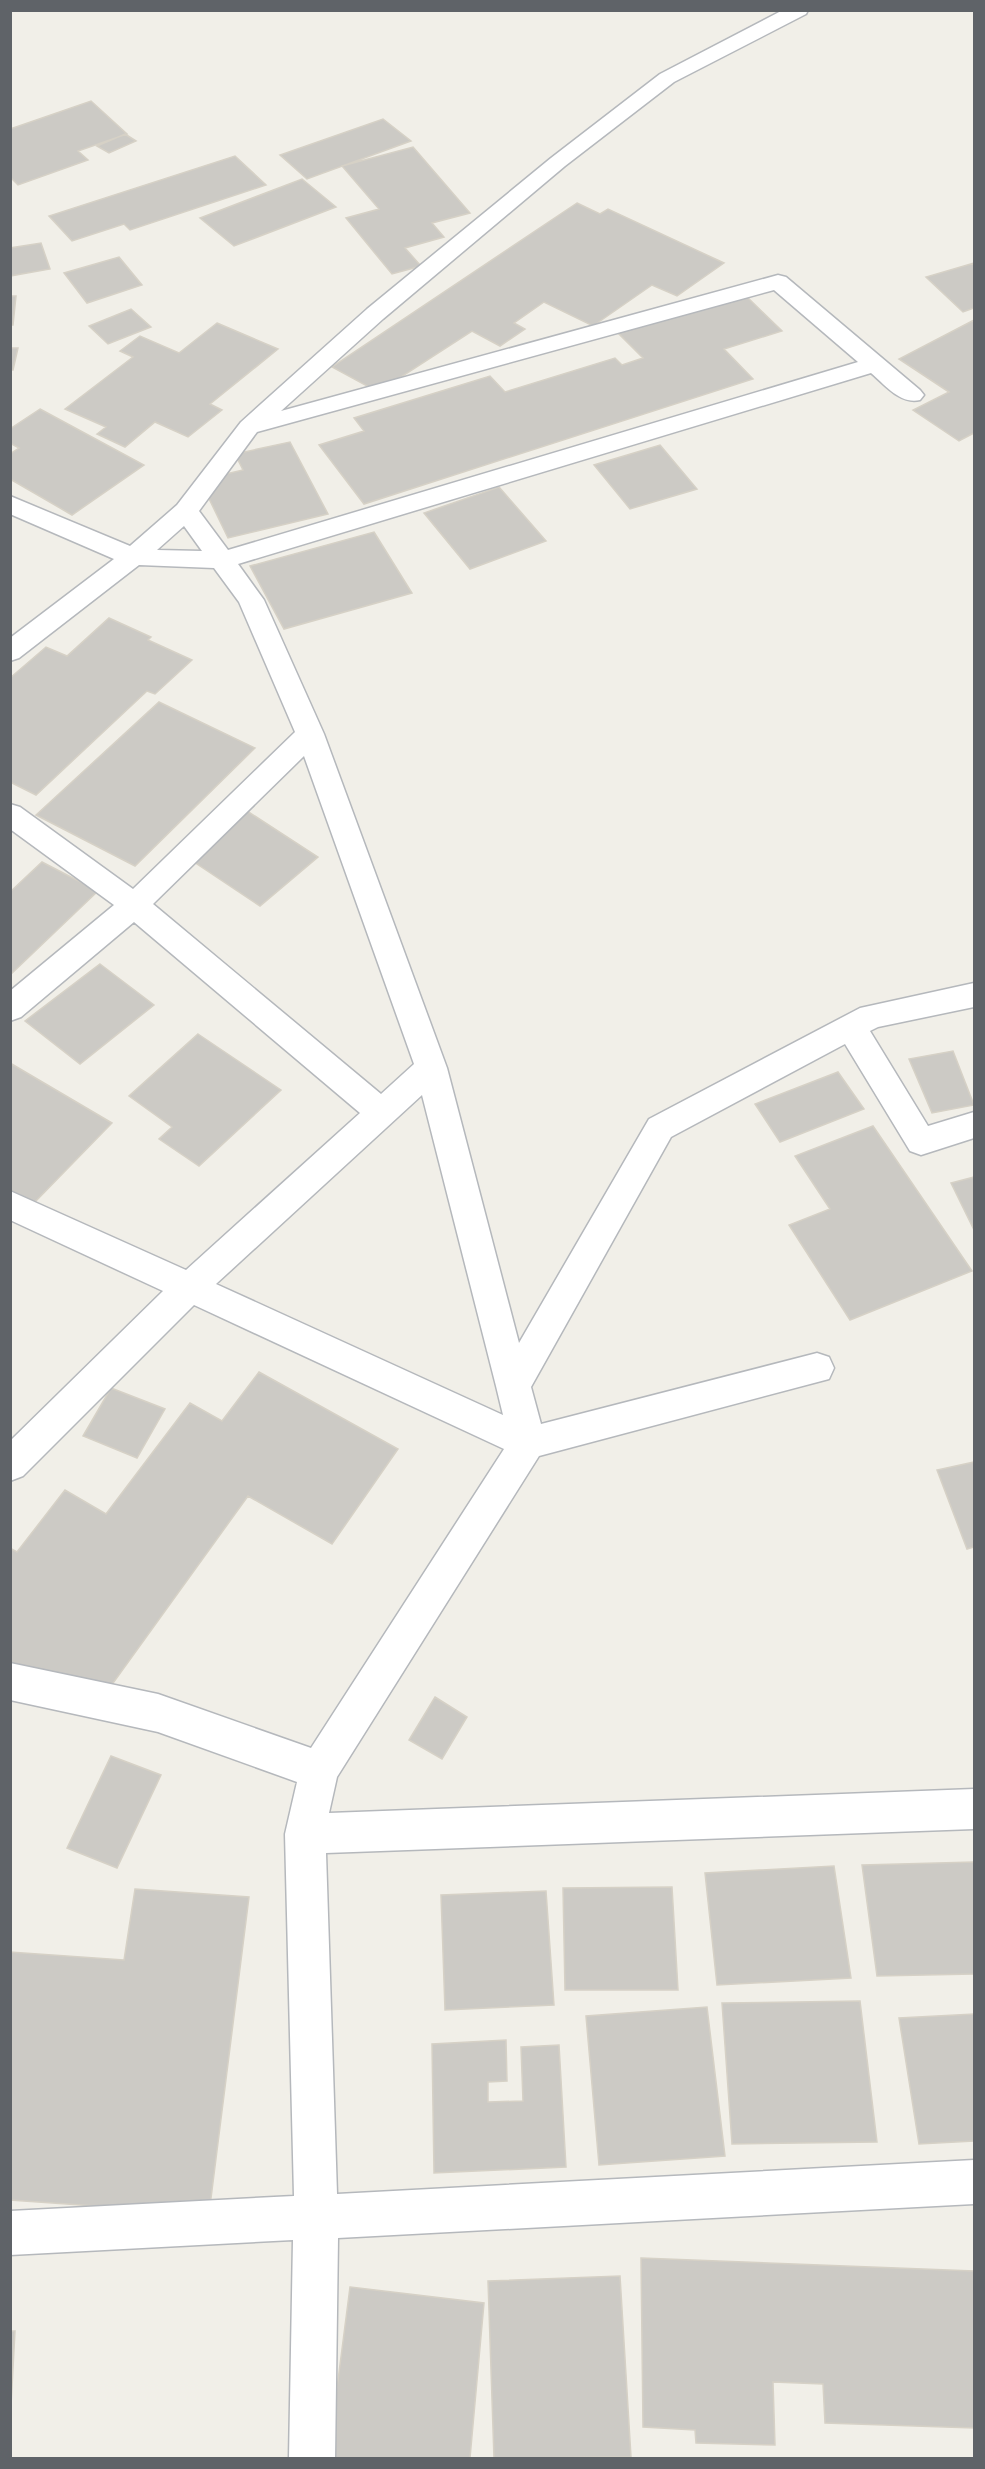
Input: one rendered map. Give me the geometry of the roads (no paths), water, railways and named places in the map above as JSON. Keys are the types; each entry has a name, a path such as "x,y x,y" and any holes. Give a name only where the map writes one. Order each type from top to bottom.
{"street":[{"path":"10,652 133,557 186,511 249,427 375,314 558,162 667,78 799,10"},
{"path":"249,427 778,282 912,395"},
{"path":"10,504 133,557 222,560 875,364"},
{"path":"186,511 251,600 309,734 431,1068 528,1443 319,1770 305,1834 316,2217 312,2458"},
{"path":"10,1009 134,905 309,734"},
{"path":"10,814 134,905 381,1113"},
{"path":"513,1386 660,1128 871,1016 975,995"},
{"path":"851,1027 921,1142 975,1125"},
{"path":"10,1465 191,1286 431,1068"},
{"path":"10,1205 191,1286 528,1443 817,1368"},
{"path":"10,1681 159,1713 319,1770"},
{"path":"305,1834 975,1809"},
{"path":"10,2233 975,2182"}]}
